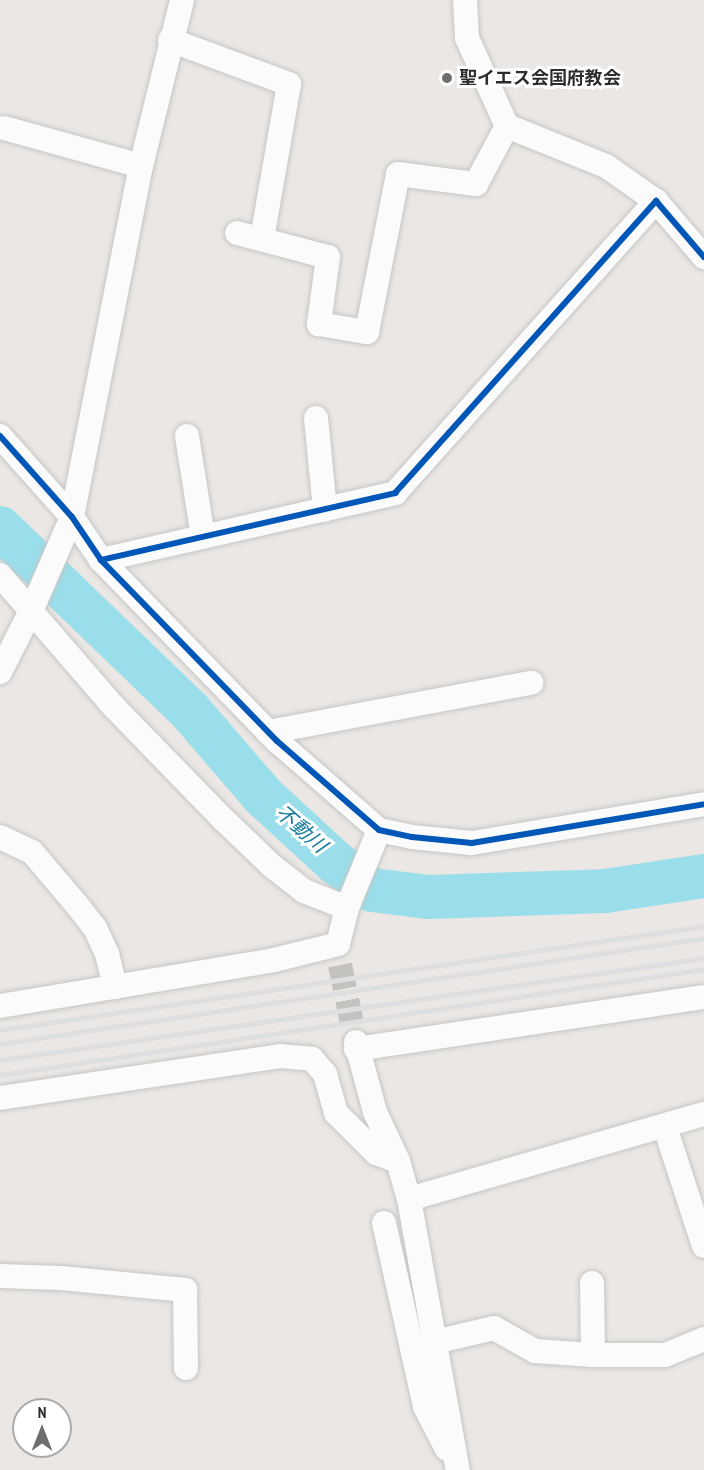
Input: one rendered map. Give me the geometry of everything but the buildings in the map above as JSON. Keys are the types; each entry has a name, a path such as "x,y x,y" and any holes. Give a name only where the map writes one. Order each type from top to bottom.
{"street":[{"path":"0,672 32,609 72,517 141,166 170,40 182,0"},
{"path":"465,0 467,38 507,126 606,166 656,201 704,257"},
{"path":"170,40 289,84 262,238"},
{"path":"237,233 328,257 319,324 367,332 398,174 476,184 507,126"},
{"path":"4,128 141,166"},
{"path":"101,560 394,493 656,201"},
{"path":"316,418 326,510"},
{"path":"0,436 72,517 101,560 268,732 379,830 412,837 472,843 704,804"},
{"path":"187,436 203,537"},
{"path":"0,575 32,609 115,708 272,866 304,891 347,908"},
{"path":"268,732 531,683"},
{"path":"0,1006 274,960 339,955 347,908 379,830"},
{"path":"0,837 32,852 95,928 107,954 116,987"},
{"path":"458,1470 409,1199 398,1161 375,1112 356,1046 704,997"},
{"path":"0,1098 280,1056 312,1059 325,1074 336,1113 376,1153 398,1161"},
{"path":"409,1199 704,1114"},
{"path":"664,1126 704,1246"},
{"path":"384,1223 424,1407 458,1470"},
{"path":"0,1276 61,1278 185,1290 186,1368"},
{"path":"592,1283 593,1355"},
{"path":"434,1342 494,1329 535,1351 593,1355 665,1354 704,1339"}],"waterway":[{"name":"不動川","path":"0,528 190,711 263,796 336,863 372,890 428,897 605,891 704,876"}],"tunnel":[{"path":"340,965 356,1042"}],"railway":[{"path":"0,1030 704,926"},
{"path":"0,1044 704,938"},
{"path":"0,1060 704,958"},
{"path":"0,1075 704,969"}],"cycle path":[{"path":"101,560 395,493 656,201 704,257"},
{"path":"0,436 72,517 101,560 277,741 379,830 412,837 472,843 704,804"}],"place":[{"name":"聖イエス会国府教会","path":"447,78"}]}
